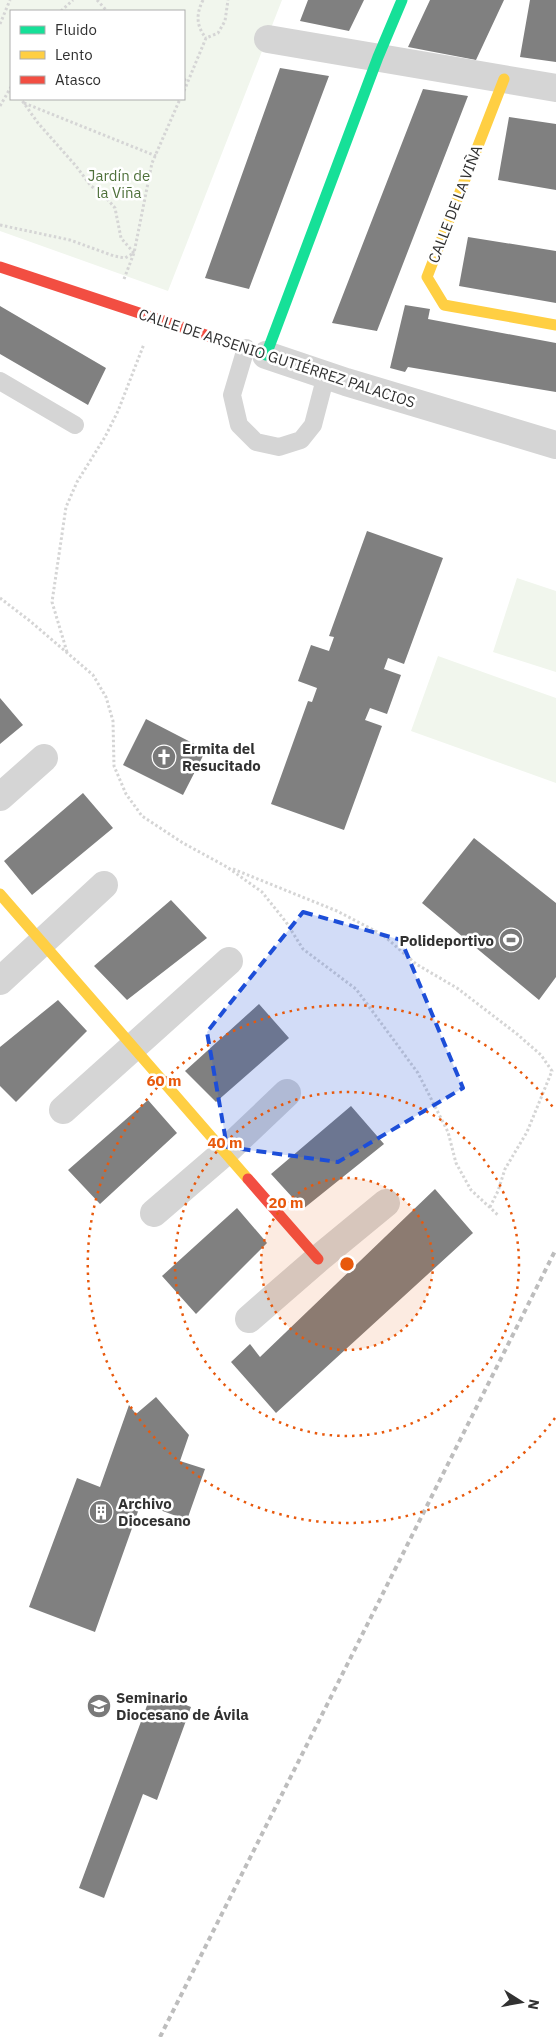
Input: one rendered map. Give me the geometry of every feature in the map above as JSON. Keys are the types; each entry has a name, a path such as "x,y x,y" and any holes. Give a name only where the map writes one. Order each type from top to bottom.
{"street":[{"path":"256,352 402,0"},
{"path":"268,39 556,88"},
{"name":"CALLE DE LA VIÑA","path":"504,78 427,277 444,305 556,325"},
{"name":"CALLE DE ARSENIO GUTIÉRREZ PALACIOS","path":"0,267 326,375 556,445"},
{"path":"0,797 44,758"},
{"path":"0,980 104,885"},
{"path":"0,894 318,1259"},
{"path":"63,1110 229,961"},
{"path":"154,1213 225,1152 287,1093"},
{"path":"249,1319 386,1203"}],"lane":[{"path":"256,352 232,396 239,425 256,442 279,447 301,440 313,425 326,375"},
{"path":"0,381 75,426"}],"path":[{"path":"0,24 10,0"},
{"path":"62,10 73,0"},
{"path":"97,0 106,10"},
{"path":"203,0 198,17 199,29 206,38"},
{"path":"185,89 206,38 218,33 221,27 228,9 228,0"},
{"path":"0,106 10,90"},
{"path":"115,305 134,253 152,163 180,100"},
{"path":"24,102 156,156"},
{"path":"24,102 38,123 91,186 103,194 115,208 121,238 134,253"},
{"path":"0,225 70,240 114,256 125,258 134,253"},
{"path":"67,653 52,602 66,507 118,411 154,318"},
{"path":"0,598 93,676 106,697 113,721 114,766 126,794 142,816 183,843 227,867 337,911 383,934 416,964 457,988 541,1055 552,1071 528,1132 505,1169 498,1191 490,1207"},
{"path":"227,867 262,892 286,922 303,949 356,989 380,1019 418,1074 448,1132 456,1163 471,1190 500,1216"}],"highlighted area":[{"path":"303,912 401,940 463,1088 338,1162 227,1147 207,1032"}],"green space":[{"name":"Jardín de la Viña","path":"0,0 282,0 168,291 0,231"},
{"path":"517,578 556,591 556,672 493,652"},
{"path":"438,656 556,698 556,783 411,731"}],"building":[{"path":"308,0 364,0 349,31 300,21"},
{"path":"430,0 504,0 476,60 408,47"},
{"path":"530,0 556,0 556,62 520,57"},
{"path":"280,68 329,76 249,289 205,278"},
{"path":"423,89 468,96 377,331 332,323"},
{"path":"509,117 556,124 556,190 498,180"},
{"path":"468,237 556,251 556,303 459,286"},
{"path":"405,305 430,309 428,319 556,343 556,392 408,367 405,372 390,368"},
{"path":"0,306 106,368 88,405 0,354"},
{"path":"367,531 443,558 404,664 388,658 384,669 401,675 387,714 370,708 365,720 382,726 344,830 271,804 308,701 312,702 317,688 298,681 311,645 329,651 334,637 329,636"},
{"path":"0,698 23,725 0,744"},
{"name":"Ermita del Resucitado","path":"146,719 206,750 183,795 123,765"},
{"path":"83,793 113,828 32,895 4,861"},
{"name":"Polideportivo","path":"474,838 556,903 556,977 539,1000 422,903"},
{"path":"171,900 207,938 127,1000 94,966"},
{"path":"58,1000 87,1031 16,1102 0,1086 0,1047"},
{"path":"259,1004 289,1038 216,1102 185,1071"},
{"path":"148,1100 177,1133 100,1204 68,1170"},
{"path":"351,1106 384,1144 303,1209 271,1174"},
{"path":"435,1189 473,1233 276,1413 231,1362 250,1344 260,1357"},
{"path":"237,1208 267,1243 196,1314 162,1276"},
{"name":"Archivo Diocesano","path":"156,1397 189,1435 180,1461 205,1469 187,1520 141,1503 95,1632 29,1607 77,1478 100,1487 129,1405 136,1414"},
{"path":"152,1692 191,1707 157,1800 143,1794 104,1898 79,1888"}],"railway":[{"path":"160,2037 556,1249"}],"traffic: fast":[{"path":"245,348 266,355 378,57 402,0"}],"traffic: slow":[{"path":"504,79 427,277 444,305 556,325"},
{"path":"0,894 248,1179"}],"traffic: jam":[{"path":"0,267 245,348"},
{"path":"248,1179 318,1259"}],"place":[{"name":"Ermita del Resucitado","path":"164,757"},
{"name":"Polideportivo","path":"511,940"},
{"name":"Archivo Diocesano","path":"101,1512"},
{"name":"Seminario Diocesano de Ávila","path":"99,1706"}]}
